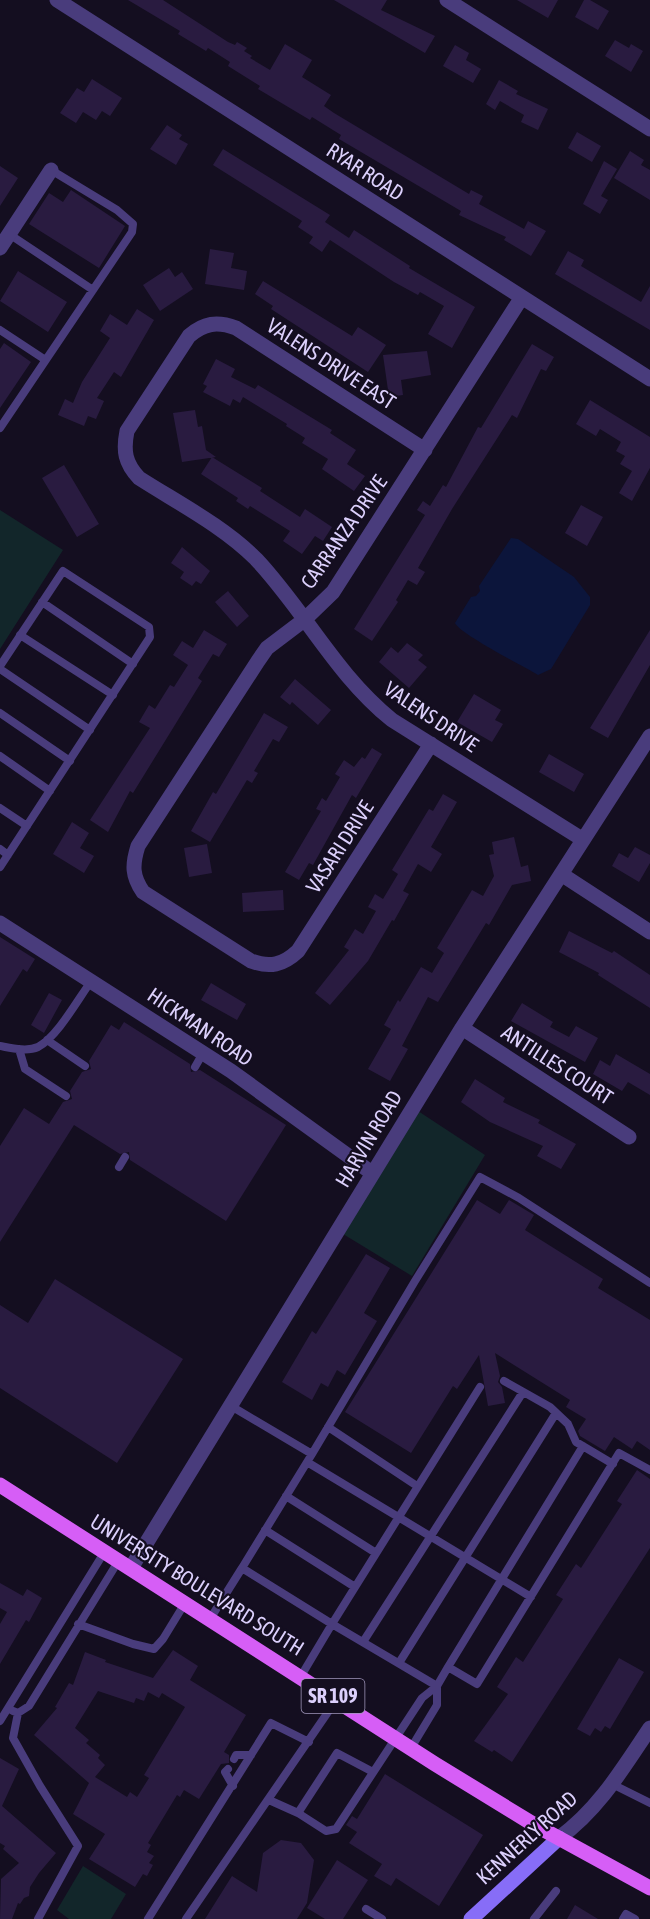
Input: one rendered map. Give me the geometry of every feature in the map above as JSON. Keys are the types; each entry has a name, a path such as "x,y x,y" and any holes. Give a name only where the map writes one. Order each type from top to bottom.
{"main road":[{"name":"UNIVERSITY BOULEVARD SOUTH","path":"0,1485 411,1748 559,1838 650,1888"}],"street":[{"name":"RYAR ROAD","path":"57,0 650,379"},
{"path":"447,0 650,129"},
{"path":"0,248 51,170"},
{"name":"CARRANZA DRIVE","path":"277,964 263,966 251,961 143,892 133,869 138,846 267,648 304,620 333,592 522,297"},
{"name":"VALENS DRIVE EAST","path":"125,457 127,431 189,336 200,327 223,323 236,328 425,450"},
{"name":"VALENS DRIVE","path":"125,457 130,468 139,478 240,544 257,561 365,698 392,720 582,839"},
{"name":"HARVIN ROAD","path":"125,1564 231,1406 462,1028 650,736"},
{"name":"VASARI DRIVE","path":"277,964 288,961 298,951 431,744"},
{"path":"561,874 650,932"},
{"name":"HICKMAN ROAD","path":"0,922 204,1053 372,1173"},
{"name":"ANTILLES COURT","path":"462,1028 629,1137"},
{"name":"KENNERLY ROAD","path":"474,1918 559,1838 583,1820 612,1784 650,1728"}],"lane":[{"path":"0,428 44,359 132,232 133,224 117,210 51,170"},
{"path":"9,234 93,291"},
{"path":"0,330 44,359"},
{"path":"0,867 113,695 150,637 149,627 63,571 0,667 90,730"},
{"path":"42,602 133,664"},
{"path":"20,635 113,695"},
{"path":"0,713 70,760"},
{"path":"0,756 50,791"},
{"path":"0,808 27,826"},
{"path":"0,849 8,855"},
{"path":"0,1046 19,1049 36,1048 47,1040 92,980"},
{"path":"47,1040 86,1066"},
{"path":"19,1049 24,1069 66,1096"},
{"path":"195,1067 204,1053"},
{"path":"119,1167 125,1157"},
{"path":"210,1619 480,1177 519,1198 650,1283"},
{"path":"504,1381 556,1413 568,1424 576,1442 613,1464"},
{"path":"301,1676 480,1387"},
{"path":"363,1642 523,1392"},
{"path":"231,1406 398,1517 531,1597"},
{"path":"399,1663 556,1413"},
{"path":"328,1427 417,1486"},
{"path":"269,1800 298,1813 326,1831 336,1829 422,1698 437,1686 583,1446"},
{"path":"448,1667 477,1684 619,1454 650,1470"},
{"path":"286,1496 376,1553"},
{"path":"265,1530 355,1587"},
{"path":"0,1721 105,1551"},
{"path":"38,1919 78,1846 13,1738 18,1713 29,1706 78,1624 125,1564"},
{"path":"242,1568 437,1686"},
{"path":"78,1624 133,1644 154,1649 163,1639 185,1603"},
{"path":"411,1748 437,1705 437,1686"},
{"path":"186,1919 337,1699"},
{"path":"8,1707 18,1713"},
{"path":"148,1919 271,1724 309,1742"},
{"path":"298,1813 337,1753 373,1772"},
{"path":"234,1759 236,1755 252,1755"},
{"path":"228,1769 225,1772 233,1786"},
{"path":"612,1784 650,1803"},
{"path":"534,1919 556,1891"},
{"path":"366,1909 382,1919"},
{"path":"623,1919 626,1914 635,1919"}],"green space":[{"path":"0,510 63,550 0,649"},
{"path":"418,1111 485,1155 412,1276 343,1234"},
{"path":"83,1866 126,1894 111,1919 69,1919 57,1910"}],"water":[{"path":"511,538 518,539 574,577 590,597 590,605 551,669 538,675 480,642 455,623 471,597 476,596 480,591 479,586"}],"building":[{"path":"128,0 163,0 228,42 235,45 237,42 247,48 244,51 252,56 250,58 270,70 285,44 312,60 302,77 331,95 324,106 469,194 471,190 483,196 479,204 524,229 528,221 546,231 531,256 504,240 506,237 459,215 461,211 339,139 341,135 312,117 310,120 258,89 260,86 228,66 230,62 208,48 206,51 178,34 180,31"},
{"path":"334,0 387,0 381,10 435,36 425,53"},
{"path":"517,0 558,0 548,18"},
{"path":"584,0 590,0 609,11 598,30 575,17"},
{"path":"615,40 629,48 631,44 643,51 631,72 605,56"},
{"path":"455,45 469,53 466,60 481,69 473,83 443,66"},
{"path":"92,79 122,98 110,116 102,111 96,120 83,112 76,123 60,113 77,88 84,92"},
{"path":"499,80 518,91 516,94 548,109 538,130 521,122 524,115 500,101 495,110 486,104"},
{"path":"167,125 182,135 179,139 188,144 176,165 150,149"},
{"path":"577,132 601,146 592,162 568,148"},
{"path":"223,149 330,215 325,222 349,238 354,230 410,266 409,268 475,307 452,348 428,334 444,306 420,292 418,295 394,282 330,240 322,252 309,243 313,237 298,227 302,221 213,165"},
{"path":"630,151 644,160 641,165 650,170 650,200 614,178"},
{"path":"604,161 617,169 601,196 608,200 600,214 583,204"},
{"path":"0,166 18,178 0,206"},
{"path":"71,190 125,226 99,268 29,224 49,193 63,202"},
{"path":"210,249 234,253 231,268 247,271 244,290 205,284"},
{"path":"568,251 584,260 581,266 641,302 650,286 650,330 555,274"},
{"path":"169,268 175,277 182,272 193,289 160,311 143,285"},
{"path":"18,271 67,302 48,332 0,301"},
{"path":"263,281 352,336 358,327 386,345 368,372 271,309 273,306 255,294"},
{"path":"137,309 154,320 121,377 114,372 97,398 104,401 96,419 88,416 84,426 58,415 65,399 73,403 82,382 110,338 100,331 110,314 127,325"},
{"path":"4,343 31,362 0,408 0,349"},
{"path":"532,344 554,357 546,371 541,369 517,418 512,415 452,509 418,568 425,572 417,585 408,580 396,600 398,602 372,641 354,629 425,515 417,510 423,501 430,506 443,485 446,487 478,427 481,428"},
{"path":"427,351 431,375 401,380 403,395 389,397 383,355"},
{"path":"216,359 235,369 231,377 255,389 258,385 332,430 330,433 356,450 347,464 365,476 354,491 322,469 328,459 302,443 305,438 286,426 287,424 243,397 240,403 233,399 230,406 203,392 207,386 203,384"},
{"path":"590,400 650,437 650,468 632,501 619,493 632,471 620,464 625,456 616,451 621,442 600,429 596,436 576,424"},
{"path":"195,410 198,427 202,426 206,450 216,457 182,462 173,413"},
{"path":"212,457 262,488 260,491 300,517 305,509 332,527 323,541 315,536 302,554 283,541 290,531 250,506 248,509 236,501 238,498 201,474"},
{"path":"64,465 99,524 77,537 42,478"},
{"path":"581,505 603,517 587,546 565,533"},
{"path":"182,547 210,571 201,584 196,581 192,586 180,578 184,572 171,563"},
{"path":"228,591 249,616 237,627 215,602"},
{"path":"204,630 227,644 219,657 213,654 198,678 202,681 133,793 130,791 108,832 90,820 150,728 139,722 149,705 155,709 170,685 174,687 188,665 173,655 182,641 193,648"},
{"path":"650,630 650,665 608,738 590,728"},
{"path":"407,643 423,655 418,660 427,667 409,688 379,662 391,647 398,653"},
{"path":"295,679 331,710 318,725 292,702 290,705 280,697"},
{"path":"474,694 501,710 495,720 503,724 492,742 457,722"},
{"path":"264,713 288,727 279,742 273,739 254,771 258,773 252,783 247,780 210,842 191,831 213,792 216,794"},
{"path":"372,748 382,754 356,798 352,795 313,865 309,863 299,880 285,872 321,811 316,809 322,798 326,801 340,777 335,774 344,760 354,767 362,757 365,759"},
{"path":"549,754 584,774 574,792 539,772"},
{"path":"443,794 457,802 431,847 442,854 431,872 418,864 403,891 409,894 394,921 392,920 368,961 330,1005 315,993 349,950 344,947 355,929 363,934 376,911 368,907 375,894 383,899 398,874 392,870 429,809 433,811"},
{"path":"72,822 89,833 80,848 94,856 84,873 53,854"},
{"path":"514,837 521,867 528,865 531,881 512,885 489,925 486,923 438,1002 428,997 402,1046 408,1049 390,1081 368,1069 391,1029 384,1025 398,1000 400,1002 421,967 432,973 444,953 437,948 472,890 483,896 494,876 489,855 494,854 492,842"},
{"path":"207,844 212,873 189,877 184,848"},
{"path":"635,847 650,855 650,863 639,882 612,866 619,853 628,858"},
{"path":"283,890 284,910 243,912 242,893"},
{"path":"569,931 612,953 614,951 650,975 650,1008 598,975 599,973 559,952"},
{"path":"0,937 35,959 27,972 23,969 0,1006"},
{"path":"211,983 246,1004 237,1020 201,1000"},
{"path":"49,993 62,1000 44,1033 31,1025"},
{"path":"522,1003 553,1022 550,1027 569,1037 576,1026 598,1038 585,1062 511,1021"},
{"path":"124,1022 190,1064 191,1072 200,1070 286,1125 226,1221 130,1160 129,1152 120,1154 74,1125 0,1242 0,1146 24,1108 49,1124 63,1102 72,1099 70,1091 82,1072 91,1069 89,1061 111,1025 119,1030"},
{"path":"616,1054 650,1074 650,1095 628,1082 622,1091 593,1074 600,1060 610,1066"},
{"path":"475,1079 505,1098 503,1102 540,1120 538,1123 576,1144 561,1169 537,1156 543,1146 490,1122 461,1102"},
{"path":"477,1200 500,1214 509,1200 534,1215 525,1230 603,1279 598,1288 650,1320 650,1450 637,1441 632,1449 614,1437 605,1451 580,1436 578,1431 586,1419 566,1407 570,1400 495,1353 500,1376 498,1382 502,1387 505,1403 488,1406 479,1355 457,1389 453,1386 411,1453 345,1412"},
{"path":"366,1254 390,1268 364,1313 377,1321 345,1375 337,1370 328,1387 321,1383 312,1400 282,1382 312,1331 316,1334"},
{"path":"55,1279 183,1359 117,1463 0,1388 0,1305 28,1323"},
{"path":"637,1470 650,1479 650,1548 512,1762 474,1741 508,1694 497,1687 516,1657 523,1662 563,1599 556,1595 576,1564 581,1568 622,1504 617,1501"},
{"path":"0,1583 23,1596 27,1589 42,1598 29,1622 26,1620 0,1664 0,1624 7,1612 0,1608"},
{"path":"173,1650 198,1666 190,1680 246,1715 224,1752 229,1755 229,1763 221,1764 199,1799 184,1790 180,1797 177,1795 148,1843 151,1845 147,1852 154,1856 149,1863 153,1865 147,1876 143,1874 135,1887 89,1859 105,1834 73,1814 89,1783 34,1735 57,1708 55,1707 69,1683 73,1685 85,1652 106,1660 105,1662 153,1678","holes":["98,1691 134,1703 136,1698 144,1701 148,1692 159,1698 162,1693 185,1707 144,1775 149,1778 137,1797 130,1792 127,1797 95,1777 105,1765 98,1758 100,1755 86,1743 89,1740 75,1728"]},
{"path":"619,1658 644,1672 610,1729 605,1726 601,1732 595,1728 590,1736 577,1729"},
{"path":"0,1758 19,1769 2,1806 56,1853 30,1887 29,1896 24,1898 20,1904 18,1903 12,1919 0,1919 1,1879 19,1863 3,1849 5,1846 0,1843"},
{"path":"385,1774 483,1835 439,1906 396,1878 391,1886 374,1876 382,1864 349,1843 357,1832 346,1825 352,1816 357,1819"},
{"path":"281,1840 301,1843 314,1860 307,1903 297,1919 205,1919 232,1876 257,1892 263,1853"},
{"path":"337,1860 368,1880 343,1919 325,1919 307,1908"},
{"path":"575,1905 598,1919 567,1919"}]}
